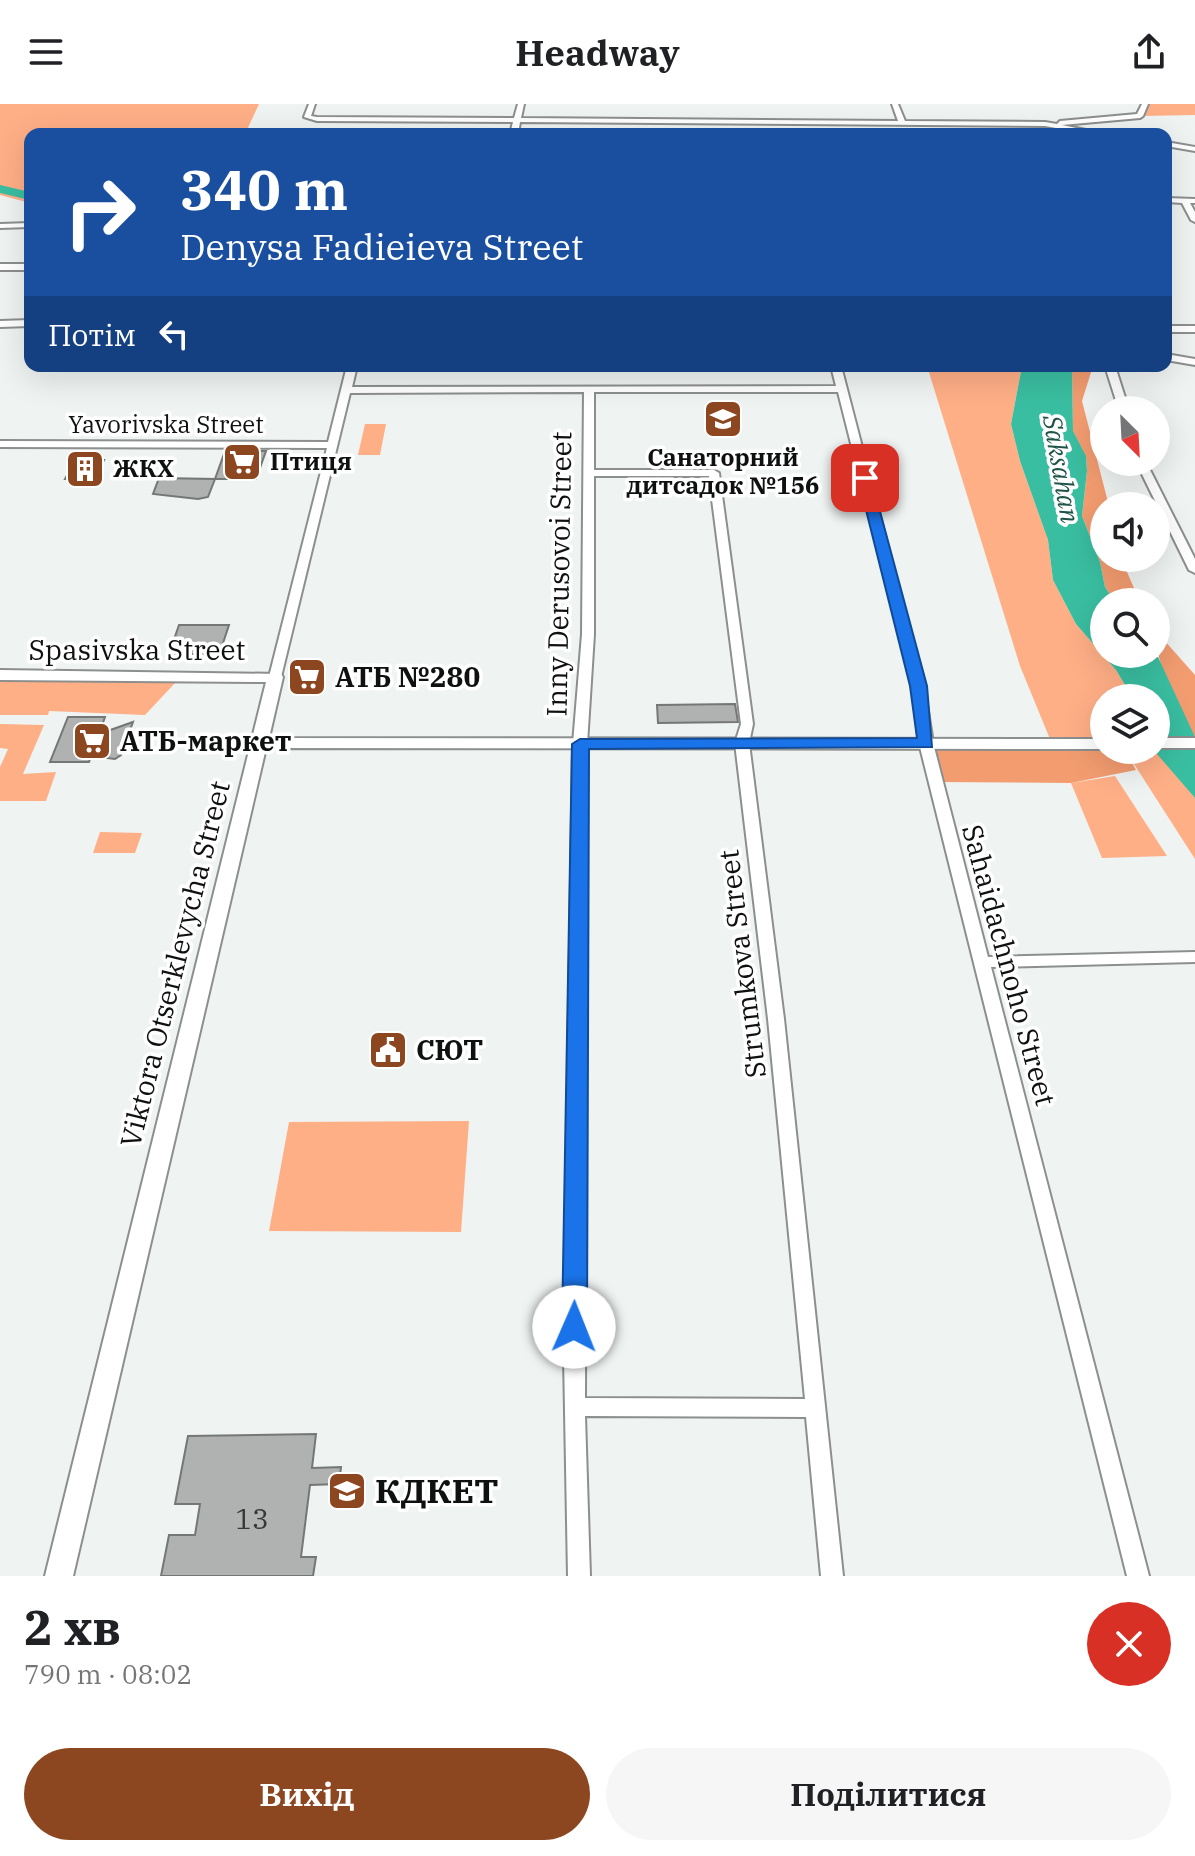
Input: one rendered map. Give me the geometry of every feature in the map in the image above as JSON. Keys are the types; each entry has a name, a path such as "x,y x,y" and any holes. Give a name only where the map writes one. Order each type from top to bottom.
{"street":[{"path":"312,104 307,117 312,119 1056,125 1140,116 1145,104"},
{"path":"516,128 521,104"},
{"path":"895,104 902,122"},
{"path":"740,122 740,128"},
{"path":"1000,123 1001,128"},
{"path":"1056,125 1071,128"},
{"path":"1172,145 1195,149"},
{"path":"1172,200 1195,201"},
{"path":"1185,201 1195,220"},
{"path":"0,226 24,225"},
{"path":"0,267 24,267"},
{"path":"0,324 24,323"},
{"path":"1172,329 1195,329"},
{"path":"1172,358 1195,362"},
{"name":"Viktora Otserklevycha Street","path":"59,1576 258,743 350,372"},
{"name":"Sahaidachnoho Street","path":"837,372 918,686 926,743 1138,1576"},
{"path":"1112,372 1120,396"},
{"path":"346,390 841,389"},
{"name":"Inny Derusovoi Street","path":"579,1576 578,1407 574,1341 580,744 588,634 589,390"},
{"name":"Yavorivska Street","path":"0,444 332,445"},
{"name":"Strumkova Street","path":"588,473 714,473 747,724 742,743 776,1019 832,1576"},
{"path":"1148,476 1195,570"},
{"name":"Spasivska Street","path":"0,675 275,677"},
{"path":"258,743 1090,744"},
{"path":"1170,743 1195,743"},
{"path":"983,962 1195,957"},
{"path":"578,1407 813,1408"}],"shaded area":[{"path":"0,104 259,104 248,128 24,128 24,201 0,195"},
{"path":"1145,104 1195,104 1195,115 1140,116"},
{"path":"929,372 1021,372 1011,424 1020,461 1048,540 1053,580 1076,624 1090,640 1090,668 1114,668 1124,684 1090,684 1090,744 1052,744 1020,666"},
{"path":"1072,372 1091,372 1082,401 1090,432 1090,476 1101,476 1105,492 1090,492 1090,536 1082,516 1086,457 1073,431"},
{"path":"365,424 386,424 380,455 358,455"},
{"path":"1102,572 1127,572 1134,588 1106,588"},
{"path":"1170,647 1195,675 1195,737 1174,699 1162,668 1170,668"},
{"path":"0,682 176,682 145,715 49,711 48,715 0,715"},
{"path":"0,724 44,725 23,774 56,772 46,801 0,801 0,767 8,749 0,748"},
{"path":"926,743 1090,744 1090,764 1133,764 1136,770 1071,783 935,782"},
{"path":"1134,764 1167,764 1195,798 1195,859"},
{"path":"1115,776 1167,856 1102,858 1071,783"},
{"path":"100,832 142,833 135,853 93,853"},
{"path":"469,1121 461,1232 269,1231 289,1122"}],"water":[{"path":"1021,372 1072,372 1073,431 1086,456 1082,516 1090,536 1090,572 1102,572 1106,588 1090,588 1090,640 1076,624 1053,580 1048,540 1020,461 1011,424"},
{"path":"1114,668 1163,668 1195,737 1195,798 1166,764 1170,764 1170,684 1124,684"}],"building":[{"name":"Птиця","path":"225,451 266,451 256,479 215,479"},
{"name":"ЖКХ","path":"75,460 104,460 95,479 65,479"},
{"path":"159,478 215,479 208,497 198,499 153,494"},
{"path":"179,625 229,625 222,646 208,646 205,654 169,654"},
{"path":"735,704 738,722 658,723 657,705"},
{"name":"АТБ-маркет","path":"68,717 105,717 99,734 133,722 121,755 115,759 91,756 89,762 50,762"},
{"path":"316,1434 312,1468 341,1467 339,1484 310,1485 301,1557 316,1557 313,1576 161,1576 169,1535 195,1535 200,1504 175,1504 188,1436"}],"waterway":[{"name":"Saksahan","path":"0,189 24,195"}],"place":[{"name":"Санаторний дитсадок №156","path":"723,419"},
{"name":"Птиця","path":"242,462"},
{"name":"ЖКХ","path":"85,469"},
{"name":"АТБ №280","path":"307,677"},
{"name":"АТБ-маркет","path":"92,741"},
{"name":"СЮТ","path":"388,1050"},
{"name":"КДКЕТ","path":"347,1491"}],"route":[{"path":"574,1327 580,744 926,743 918,686 865,478"}]}
